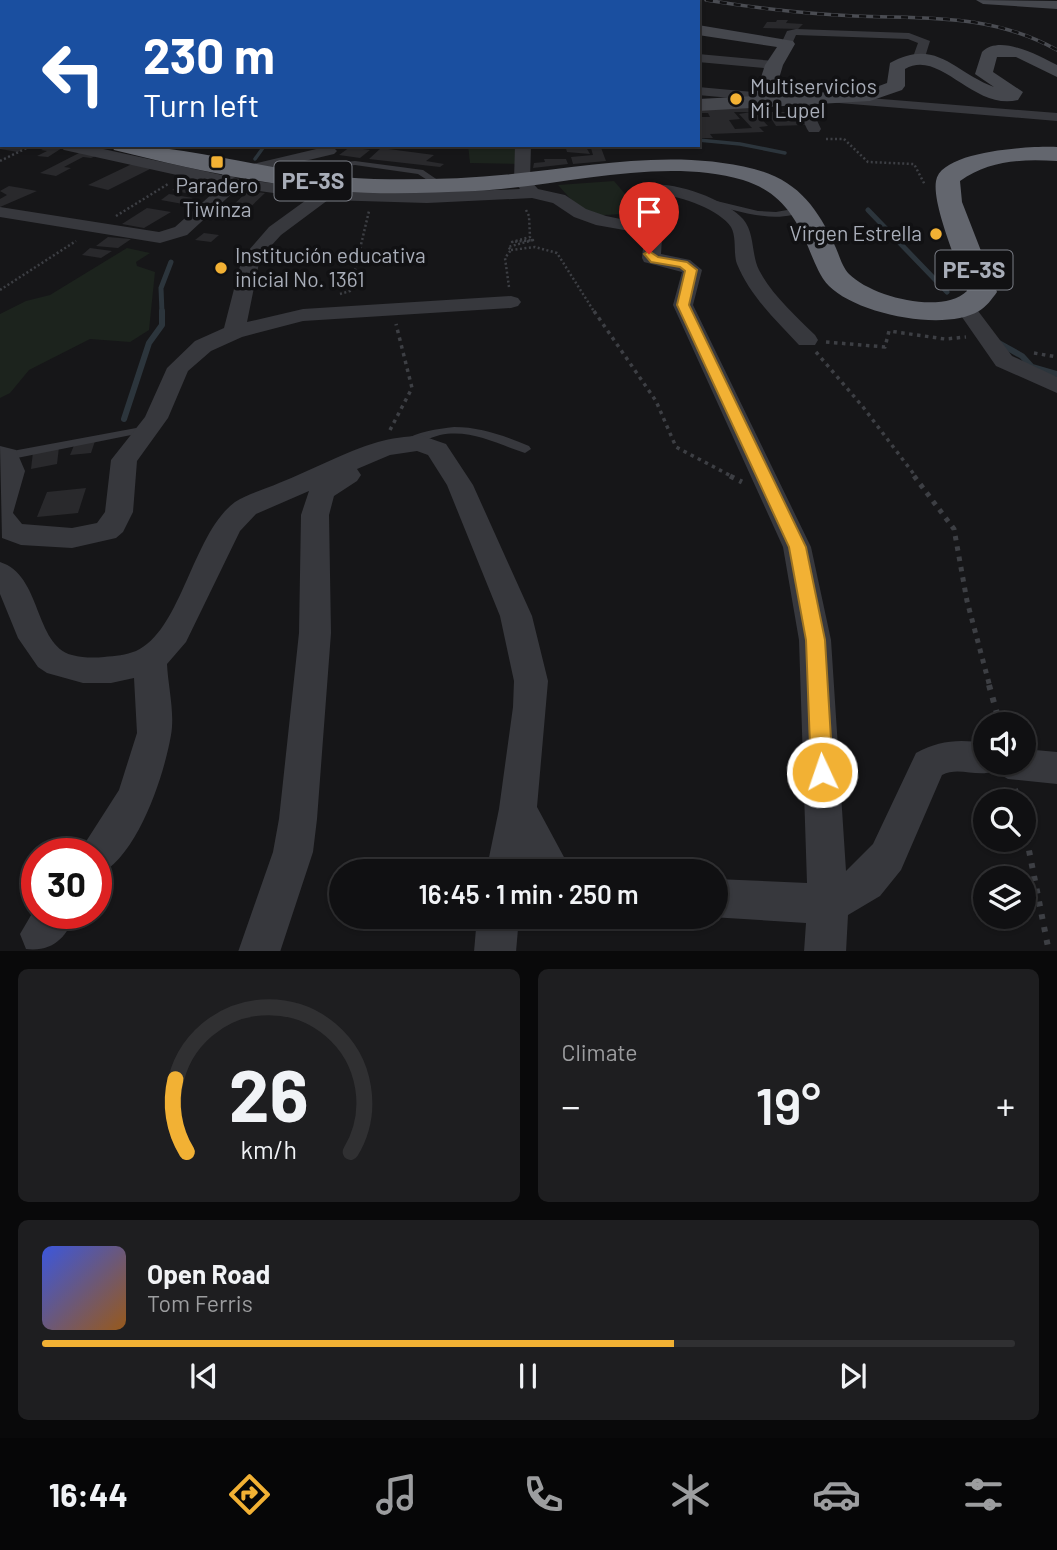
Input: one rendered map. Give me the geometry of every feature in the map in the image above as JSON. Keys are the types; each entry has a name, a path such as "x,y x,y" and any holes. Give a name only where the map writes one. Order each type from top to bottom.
{"highway":[{"name":"PE-3S","path":"129,147 229,177 286,178 318,188 338,184 524,189 668,166 706,167 747,174 782,187 805,209 832,271 841,282 858,293 897,307 932,310 965,307 982,292 950,202"},
{"path":"950,202 948,179 961,167 1006,155 1057,154"}],"street":[{"path":"300,0 321,0"},
{"path":"983,0 1057,5"},
{"path":"700,30 786,44"},
{"path":"763,100 774,65 791,33 909,36 924,41 919,57"},
{"path":"700,105 870,95 896,86 898,79 895,67 905,58 919,57 938,61 979,90 995,96 1011,96 1014,92 984,74 990,52 1019,52 1057,72"},
{"path":"700,58 774,65"},
{"path":"700,91 763,100"},
{"path":"823,98 1057,117"},
{"path":"800,99 814,130"},
{"path":"73,147 187,173 318,188 372,198 524,189 559,199 602,221 647,229"},
{"path":"523,147 524,189"},
{"path":"2,213 160,238 181,231 229,177 333,148"},
{"path":"286,178 333,148"},
{"path":"234,332 251,258 318,188"},
{"path":"807,340 761,288 744,259 743,235 737,223 695,197 656,189 636,192 634,200 653,239 651,258 683,264 692,270 683,305 797,547 815,640 828,904 825,951"},
{"path":"3,455 12,471 0,514 12,530 21,534 72,538 106,531 113,525 119,512 124,460 149,429 182,362 203,346 234,332 303,315 511,302"},
{"path":"965,307 1004,361 1057,386"},
{"path":"0,573 10,607 49,658 80,671 121,669 150,659 175,633 234,517 246,508 397,445 420,443 437,450 460,485 516,616 531,681 518,809 508,859"},
{"path":"259,951 293,852 298,819 315,633 314,515 318,498 328,487 397,445"},
{"path":"110,838 137,793 155,733 150,659"},
{"path":"728,900 828,904 866,882 887,857 929,764 939,756 973,758"},
{"path":"1036,766 1057,768"},
{"path":"518,809 545,859"},
{"path":"495,951 497,929"}],"lane":[{"path":"695,197 758,213 776,214 805,209"},
{"path":"3,455 149,429"},
{"path":"397,445 445,429 488,433 525,449"}],"path":[{"path":"814,130 817,138 844,139 868,162 914,163 929,193 950,202"},
{"path":"0,161 29,147"},
{"path":"124,211 187,173"},
{"path":"512,250 508,247 533,240 512,242 530,237 524,189"},
{"path":"303,315 318,301 350,291 372,198"},
{"path":"511,302 505,258 512,250 535,247 558,253 570,276 656,401 676,447 776,501"},
{"path":"0,290 28,273"},
{"path":"392,310 412,388 393,423 397,445"},
{"path":"807,340 885,347 890,331 945,340 984,335"},
{"path":"807,340 863,407 954,529 967,601 997,712"},
{"path":"1029,852 1049,951"}],"shaded area":[{"path":"468,147 515,147 519,164 470,163"},
{"path":"614,181 641,213 586,216 558,185"},
{"path":"127,248 150,253 136,262 137,266 155,272 149,330 130,342 90,339 29,370 10,393 0,398 0,314 26,301 50,295"}],"building":[{"path":"777,20 803,24 798,29 763,28 767,22"},
{"path":"764,107 769,112 755,112 768,126 759,127 764,132 710,134 713,138 700,138 700,117 710,117 708,113 700,113 700,108","holes":["734,112 751,112 739,114 752,128 735,129 729,120 740,119"]},
{"path":"767,112 796,112 805,125 776,126"},
{"path":"0,147 27,147 18,152"},
{"path":"46,147 62,148 48,157 37,156 47,151 41,150"},
{"path":"350,147 370,150 360,158 339,155"},
{"path":"566,147 586,147 590,154 567,152"},
{"path":"591,147 601,147 606,161 573,164 571,157 593,155"},
{"path":"381,148 434,155 426,161 444,164 440,167 369,159"},
{"path":"81,152 98,155 83,157 64,167 71,168 56,176 40,173"},
{"path":"544,159 566,159 568,164 533,168 534,163 545,162"},
{"path":"132,164 152,168 108,190 88,185"},
{"path":"190,178 215,182 194,195 172,190"},
{"path":"9,186 37,191 0,207 0,199 7,195 0,191"},
{"path":"248,191 265,193 238,219 231,219 239,209 230,208"},
{"path":"169,194 193,198 183,204 161,200"},
{"path":"147,208 171,212 144,228 122,224"},
{"path":"204,233 219,235 211,242 195,240"},
{"path":"108,237 131,239 118,248 96,246"},
{"path":"90,248 112,251 101,258 82,255"},
{"path":"95,441 91,453 70,455 75,443"},
{"path":"59,447 57,464 31,469 33,452"},
{"path":"86,488 78,513 37,517 47,492"}],"waterway":[{"path":"700,140 740,144 785,153"},
{"path":"255,159 264,147"},
{"path":"868,210 947,292"},
{"path":"162,313 161,288 171,262"},
{"path":"124,419 149,343 162,325 162,313"},
{"path":"997,342 1022,356 1032,367 1057,374"}],"railway":[{"path":"706,0 818,14 958,20 1007,30 1057,50"}],"place":[{"name":"Multiservicios Mi Lupel","path":"736,99"},
{"name":"Paradero Tiwinza","path":"217,162"},
{"name":"Virgen Estrella","path":"936,234"},
{"name":"Institución educativa inicial No. 1361","path":"221,268"}],"route":[{"path":"649,254 655,260 683,264 692,270 682,300 683,305 797,547 815,640 822,772"}]}
